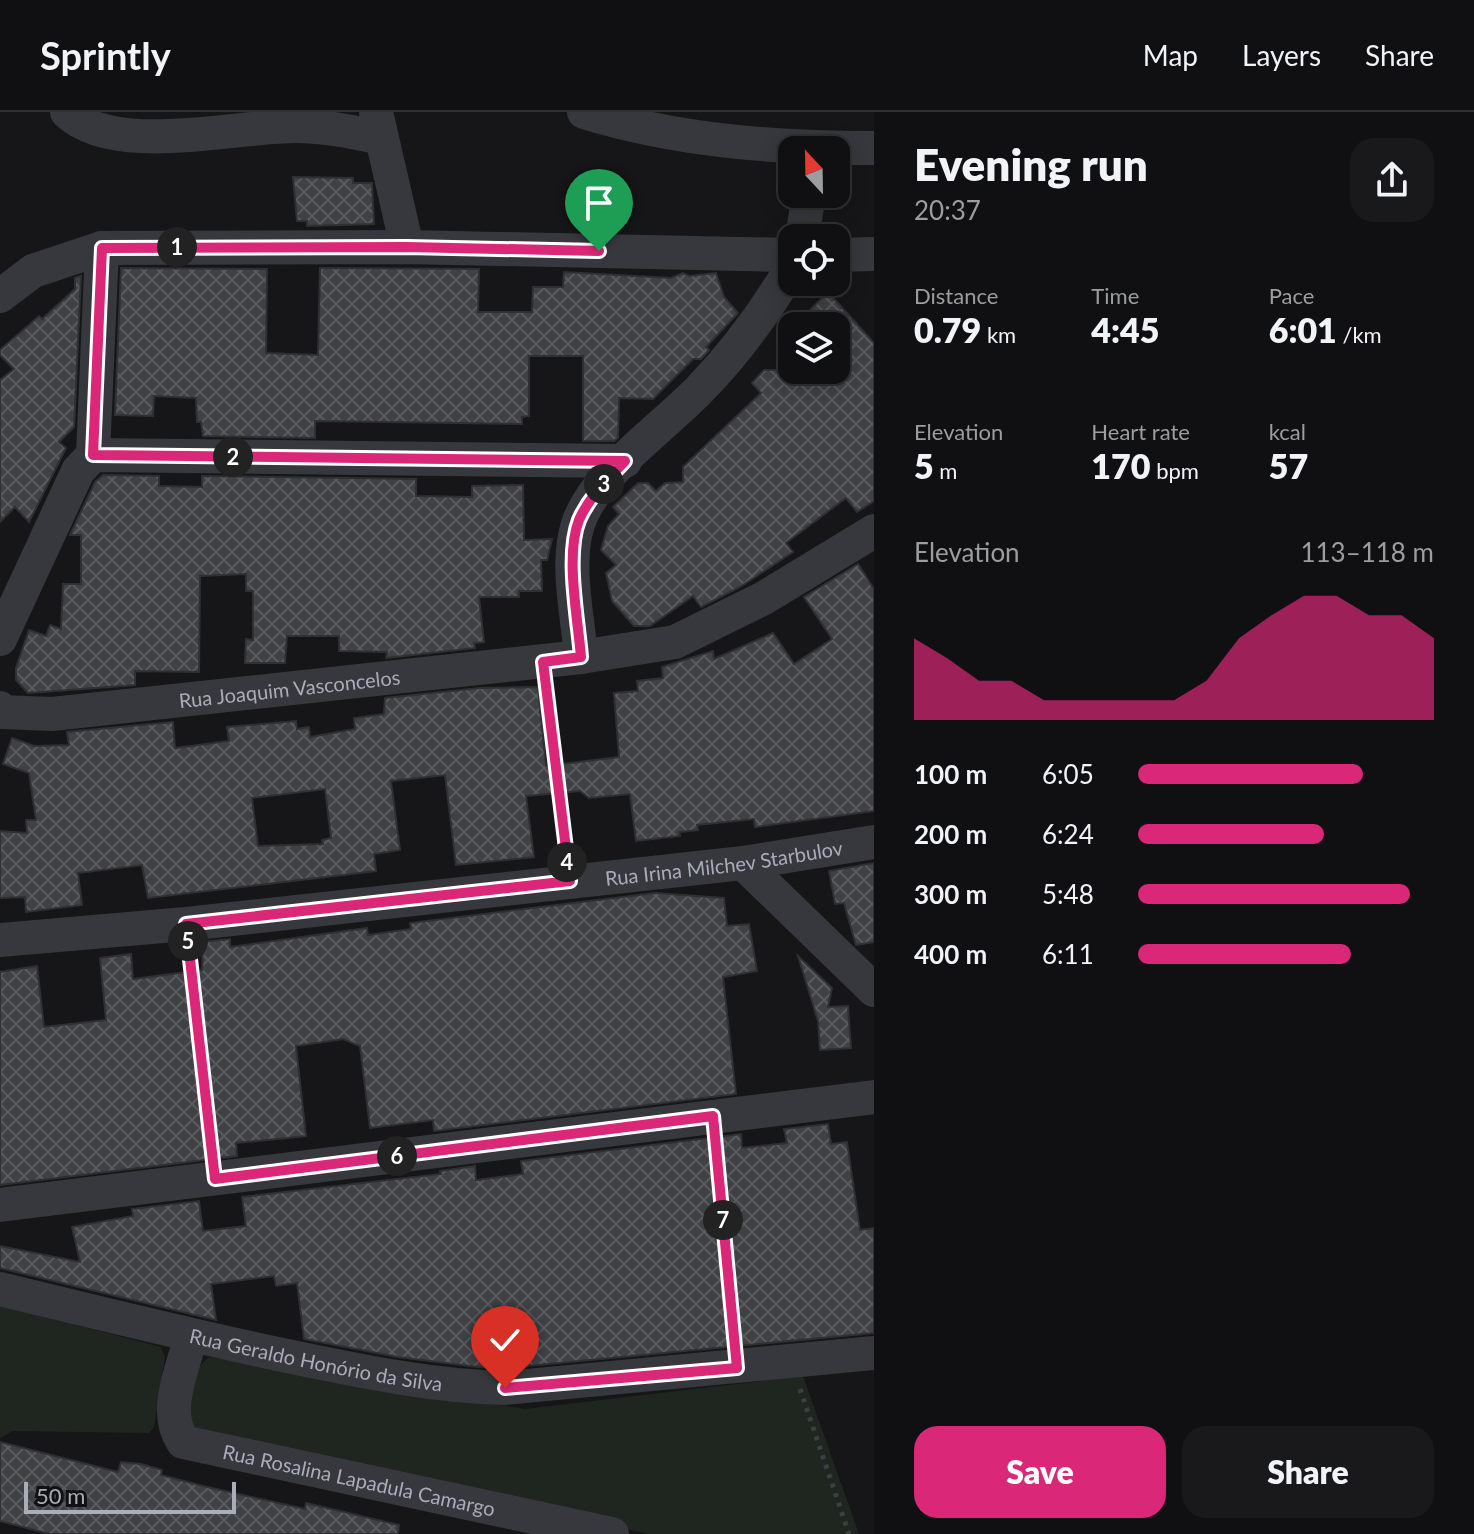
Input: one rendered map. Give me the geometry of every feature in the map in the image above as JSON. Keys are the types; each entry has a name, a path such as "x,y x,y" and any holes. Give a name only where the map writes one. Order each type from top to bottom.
{"street":[{"path":"67,112 89,128 111,134 151,136 297,126 378,125 407,247"},
{"path":"584,112 669,135 778,145"},
{"path":"850,148 874,148"},
{"path":"0,296 33,271 102,248 407,247 778,255"},
{"path":"0,639 78,471 93,455 102,248"},
{"path":"850,255 874,254"},
{"path":"778,290 766,310 700,388 591,499 578,522 573,549 581,657 675,642 764,598 874,531"},
{"path":"93,455 625,461"},
{"name":"Rua Joaquim Vasconcelos","path":"0,712 52,714 581,657"},
{"name":"Rua Irina Milchev Starbulov","path":"0,940 186,924 743,863 874,842"},
{"path":"743,863 874,990"},
{"path":"0,1205 874,1097"},
{"name":"Rua Geraldo Honório da Silva","path":"0,1289 191,1336 404,1380 453,1387 505,1388 874,1353"},
{"name":"Rua Rosalina Lapadula Camargo","path":"191,1336 173,1407 174,1421 183,1442 612,1534"}],"path":[{"path":"543,662 570,881"},
{"path":"186,924 215,1179"},
{"path":"713,1116 737,1368"},
{"path":"791,1362 849,1534"}],"shaded area":[{"path":"0,1305 161,1347 165,1358 154,1427 149,1433 13,1431 0,1438"},
{"path":"209,1357 525,1409 803,1376 859,1534 649,1534 194,1437 189,1416 189,1394 195,1374"}],"building":[{"path":"293,177 353,178 353,183 372,183 374,224 307,226 307,221 297,221"},
{"path":"121,268 267,269 266,353 318,355 320,268 479,269 478,312 532,312 533,287 563,287 564,272 671,278 683,273 689,276 716,273 724,297 738,313 706,347 709,350 701,359 693,359 653,399 619,398 618,438 614,441 583,441 583,356 529,356 529,416 522,417 522,424 315,421 315,438 203,436 201,422 197,422 196,398 154,396 153,416 115,415"},
{"path":"81,276 74,427 59,442 66,448 29,522 15,507 0,522 0,380 14,369 0,355 0,350 39,316 42,319 75,289 75,278"},
{"path":"824,296 832,296 846,312 808,312"},
{"path":"850,316 874,343 874,501 857,512 846,498 786,543 793,552 740,587 701,607 693,596 650,626 634,626 612,601 606,573 616,565 601,550 608,526 619,514 613,507 638,483 648,483 656,491 665,483 683,482 683,467 761,393 752,383 764,370 778,370 778,384 850,384"},
{"path":"103,475 159,476 159,486 202,487 202,476 416,479 416,496 472,497 472,486 523,485 524,540 552,539 547,560 541,560 542,591 519,591 519,597 479,597 484,642 474,643 475,648 386,658 387,652 339,651 339,636 287,636 285,663 245,663 246,639 253,640 253,591 246,591 246,574 200,576 199,672 135,671 135,685 28,693 16,680 16,668 29,630 46,636 50,625 61,629 63,584 81,584 81,535 70,535 95,482"},
{"path":"858,564 874,589 874,811 755,827 754,819 697,825 698,830 679,832 680,836 636,841 630,794 589,798 580,791 526,796 534,857 456,865 445,775 391,781 400,850 374,854 376,871 148,898 142,865 78,873 82,905 26,912 25,897 0,898 0,831 27,833 26,820 36,820 29,773 3,764 12,738 34,746 69,745 67,732 173,722 175,748 229,741 227,727 296,721 297,729 309,727 310,737 355,729 354,718 384,714 385,698 480,688 538,687 546,766 619,757 614,693 638,691 637,681 663,678 662,667 713,651 714,659 773,633 794,664 832,639 804,597","holes":["325,789 331,838 322,840 323,844 258,846 252,798"]},
{"path":"874,863 874,942 856,945 844,903 835,904 829,871"},
{"path":"655,893 724,898 727,926 749,924 757,971 723,977 736,1094 434,1131 433,1120 370,1128 360,1046 343,1039 296,1046 306,1136 236,1143 237,1156 0,1185 0,972 37,966 44,1027 106,1020 100,958 131,954 133,979 202,970 203,942 230,939 230,947 367,928 368,935 411,929 410,923"},
{"path":"798,956 832,988 828,1007 848,1006 851,1048 820,1050 818,1021"},
{"path":"828,1124 831,1144 847,1142 860,1230 874,1228 874,1333 505,1368 478,1367 398,1357 304,1339 297,1283 276,1286 274,1276 211,1284 216,1320 0,1268 0,1246 80,1262 72,1227 133,1216 132,1209 199,1201 203,1231 246,1226 242,1197 441,1174 440,1171 475,1166 476,1180 523,1174 521,1161 741,1134 742,1148 787,1143 784,1129"},
{"path":"0,1442 118,1472 121,1462 141,1464 162,1470 161,1475 203,1486 305,1509 306,1503 399,1525 398,1534 50,1534 0,1521"}],"route":[{"path":"505,1388 737,1368 713,1116 215,1179 186,924 570,881 543,662 581,657 573,549 578,522 591,499 625,461 93,455 102,248 407,247 599,251"}]}
